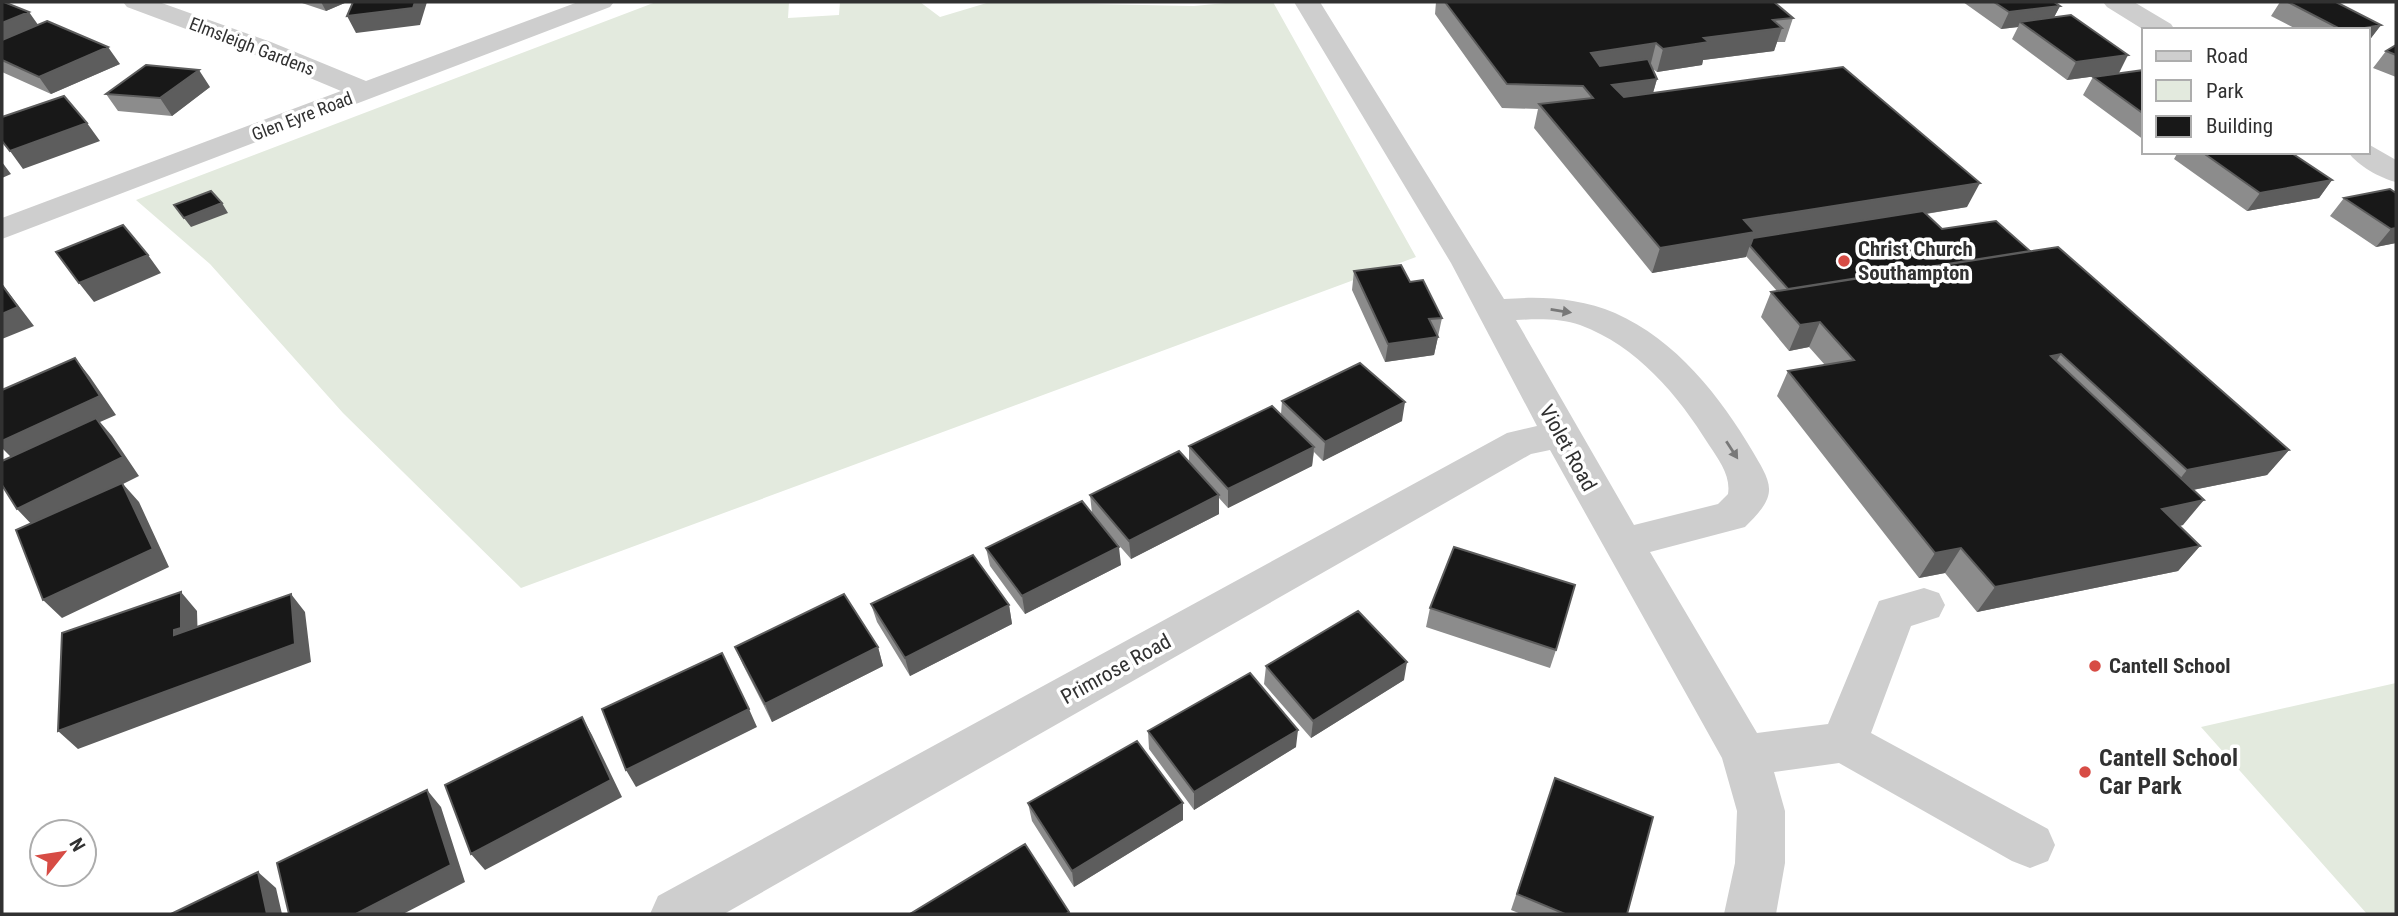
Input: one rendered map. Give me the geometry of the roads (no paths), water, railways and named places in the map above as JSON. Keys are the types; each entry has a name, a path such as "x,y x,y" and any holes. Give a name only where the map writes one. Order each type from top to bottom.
{"street":[{"name":"Elmsleigh Gardens","path":"136,2 262,48 366,92"},
{"name":"Glen Eyre Road","path":"2,229 601,2"},
{"name":"Violet Road","path":"1307,2 1427,196 1745,755 1761,811 1760,863 1750,914"},
{"path":"2116,2 2159,28"},
{"path":"2366,154 2396,173"},
{"path":"1494,312 1534,308 1565,310 1601,320 1639,342 1675,373 1747,473 1750,489 1745,504 1731,516 1623,543"},
{"name":"Primrose Road","path":"676,914 1520,443 1560,434"},
{"path":"1844,742 1894,613 1924,606"},
{"path":"1745,755 1844,742 2030,845"}],"place":[{"name":"Christ Church Southampton","path":"1844,261"},
{"name":"Cantell School","path":"2095,666"},
{"name":"Cantell School Car Park","path":"2085,772"}]}
